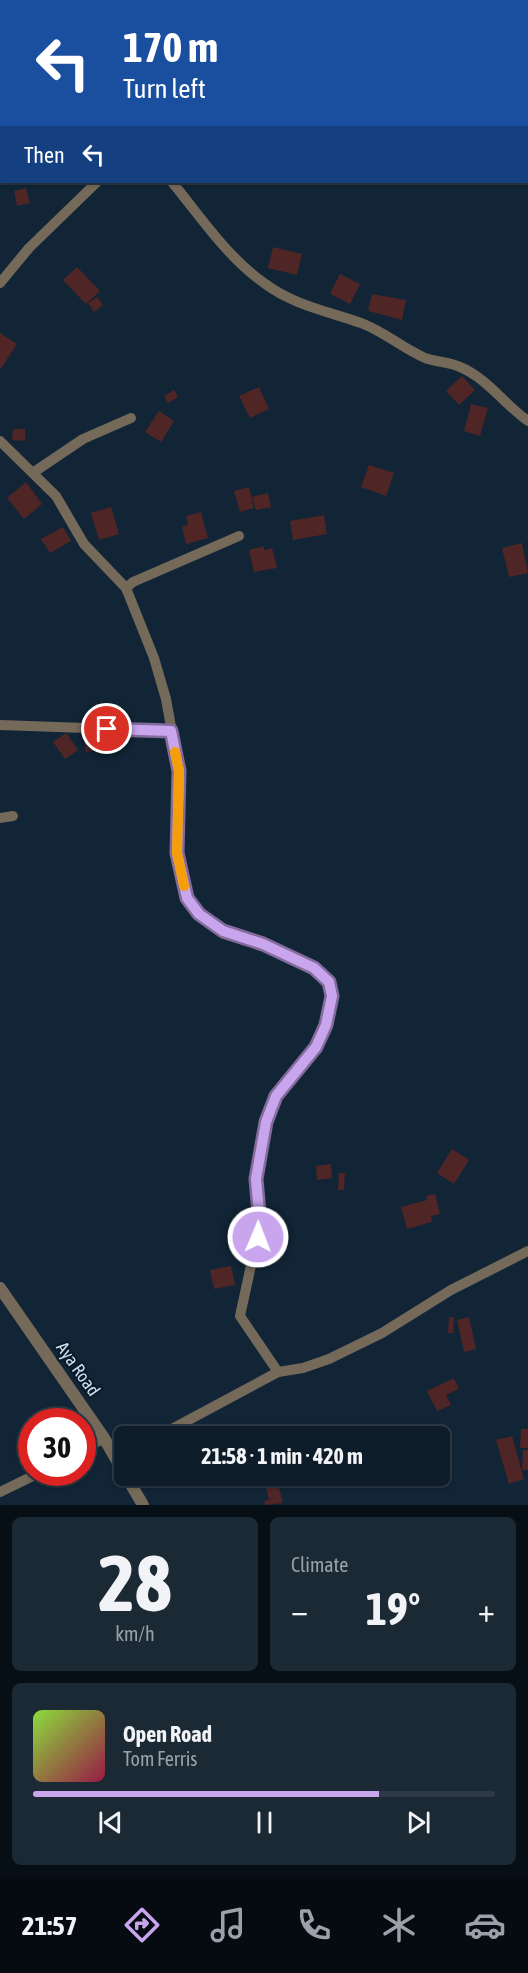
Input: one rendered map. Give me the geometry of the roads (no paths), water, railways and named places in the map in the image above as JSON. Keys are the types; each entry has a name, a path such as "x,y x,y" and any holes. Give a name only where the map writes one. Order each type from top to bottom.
{"street":[{"path":"0,283 29,248 96,183"},
{"path":"173,183 229,251 263,283 293,301 362,324 391,337 427,358 460,367 480,379 528,421"},
{"path":"34,472 83,439 130,418"},
{"path":"0,441 56,496 84,544 126,588 154,658 166,699 179,771 177,853 187,898 199,914 223,931 263,944 314,968 329,982 332,996 326,1025 316,1047 276,1096 266,1122 256,1179 260,1224 240,1316 278,1372"},
{"path":"126,588 133,582 239,536"},
{"path":"0,725 171,731"},
{"path":"0,818 14,816"},
{"path":"177,1426 278,1372 303,1368 329,1359 382,1333 451,1290 528,1251"},
{"name":"Aya Road","path":"0,1288 114,1450"},
{"path":"96,1442 104,1438"},
{"path":"0,1492 18,1483"},
{"name":"Aya Road","path":"132,1486 143,1505"}]}
